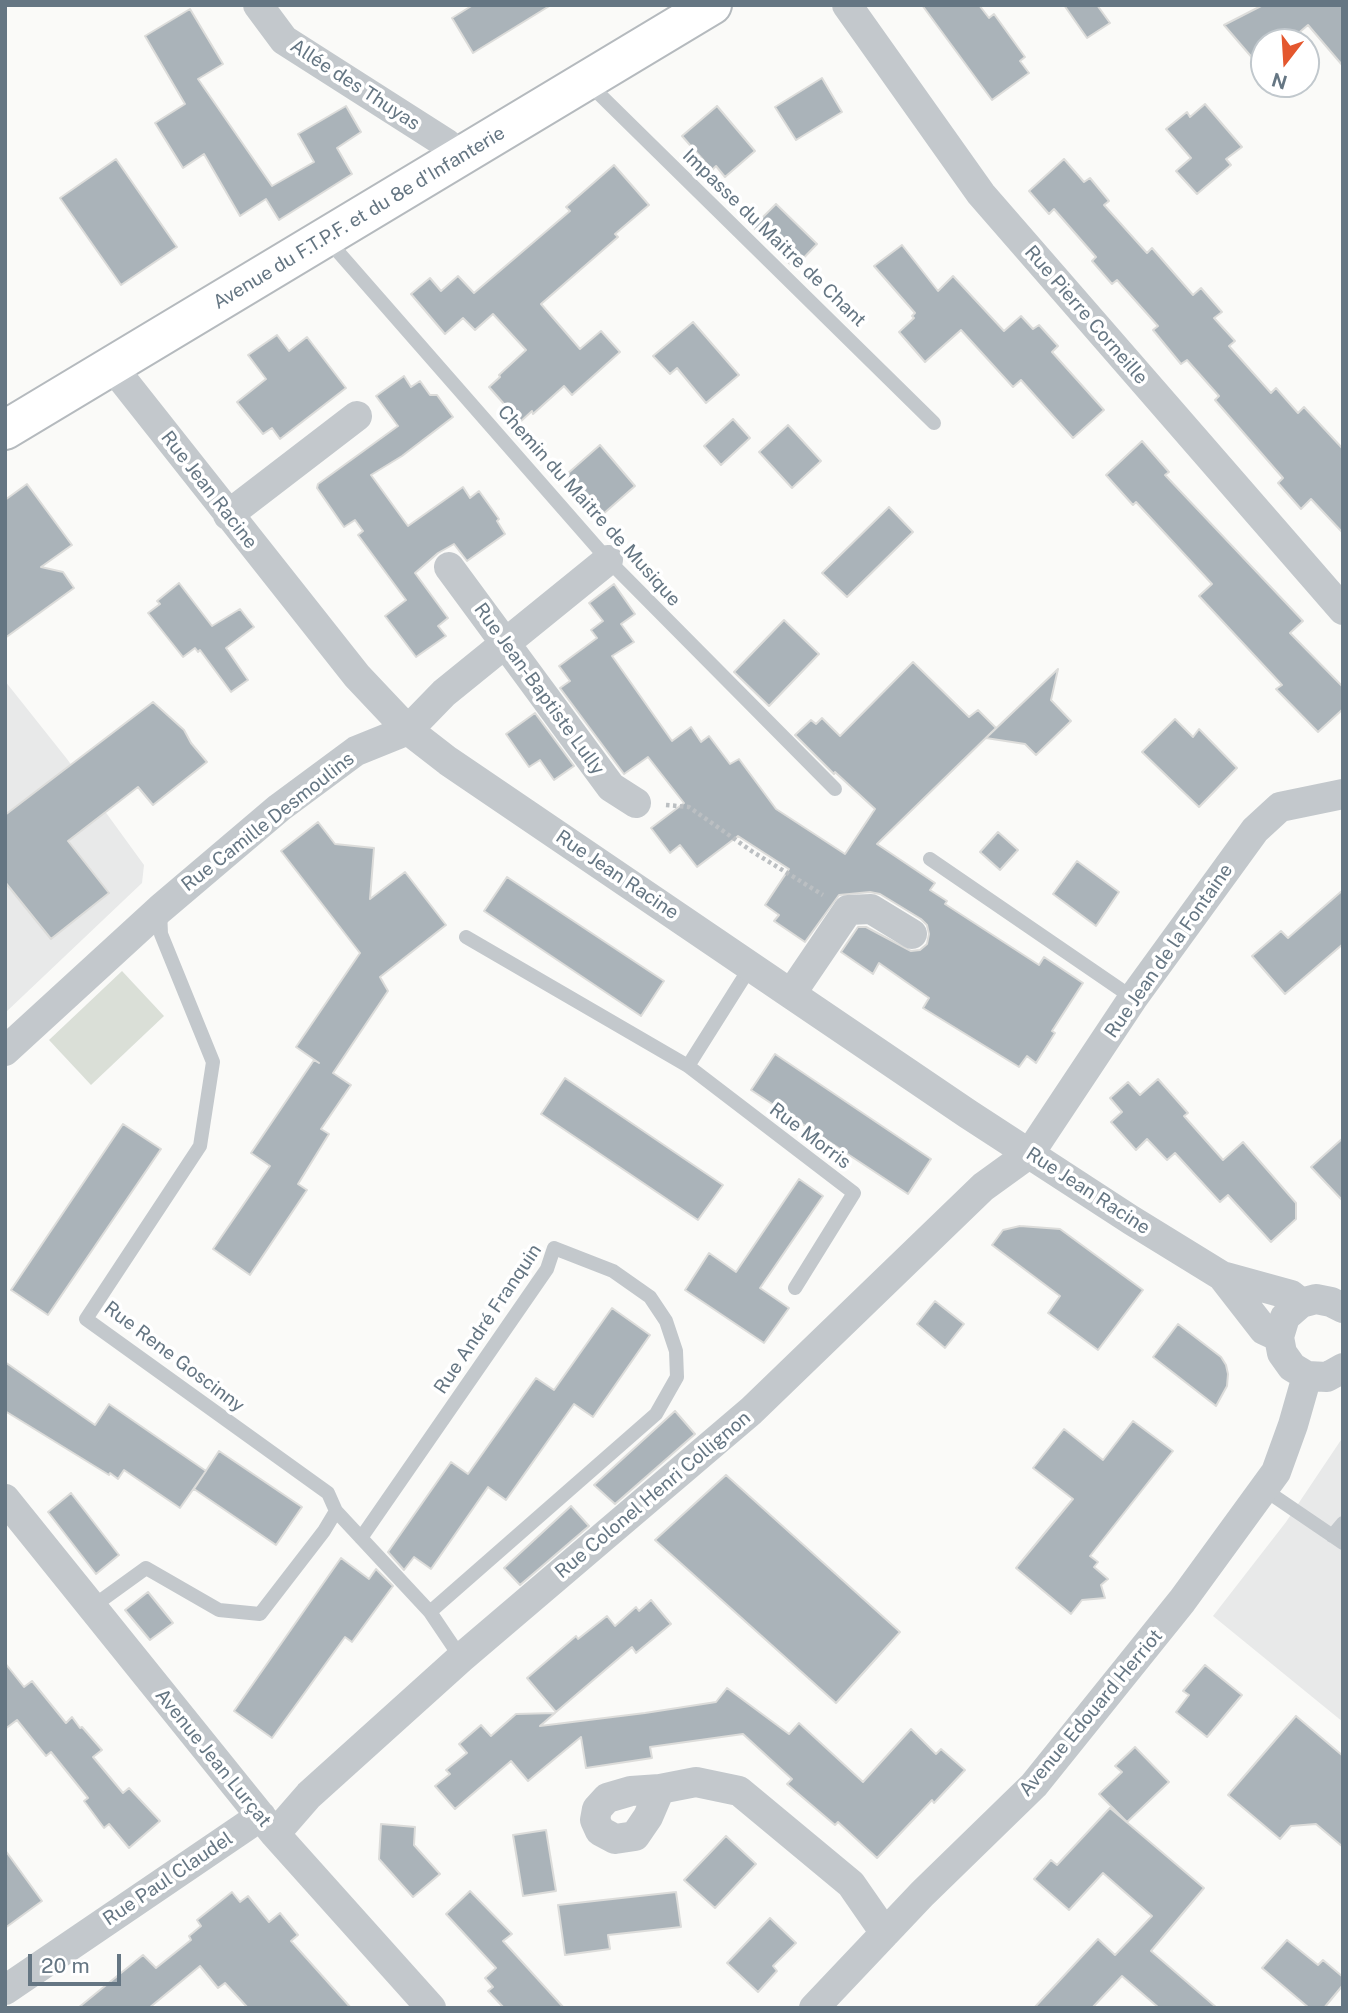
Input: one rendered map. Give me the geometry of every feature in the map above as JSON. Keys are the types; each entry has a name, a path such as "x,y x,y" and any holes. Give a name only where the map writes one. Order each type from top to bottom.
{"main road":[{"name":"Avenue du F.T.P.F. et du 8e d'Infanterie","path":"5,430 712,5"}],"street":[{"name":"Allée des Thuyas","path":"258,5 284,40 447,144 457,159"},
{"name":"Rue Pierre Corneille","path":"847,5 981,194 1343,610"},
{"name":"Rue Jean Racine","path":"111,365 357,676 408,730 448,761 1030,1153 1222,1276 1291,1295 1301,1303"},
{"path":"228,515 357,416"},
{"name":"Rue Camille Desmoulins","path":"5,1051 160,909 279,808 356,751 408,730 444,693 608,560"},
{"name":"Rue Jean-Baptiste Lully","path":"449,567 611,787 636,803"},
{"name":"Rue Jean de la Fontaine","path":"1030,1153 1133,998 1255,830 1280,807 1343,794"},
{"path":"791,994 848,910 872,909 912,934"},
{"name":"Rue Colonel Henri Collignon","path":"268,1825 309,1795 461,1658 751,1411 983,1187 1030,1153"},
{"name":"Rue Jean Racine","path":"1222,1276 1264,1330 1279,1337"},
{"path":"1343,1308 1316,1299 1301,1303 1285,1317 1279,1337 1282,1353 1292,1367 1307,1376 1327,1377 1343,1368"},
{"name":"Avenue Edouard Herriot","path":"814,2008 885,1933 1034,1785 1182,1601 1276,1472 1307,1376"},
{"name":"Avenue Jean Lurçat","path":"5,1499 268,1825 431,2008"},
{"path":"660,1789 696,1782 739,1791 850,1884 885,1933"},
{"name":"Rue Paul Claudel","path":"5,1990 268,1825"}],"lane":[{"name":"Impasse du Maitre de Chant","path":"586,82 934,423"},
{"name":"Chemin du Maitre de Musique","path":"326,238 608,560 835,789"},
{"path":"930,859 1133,998"},
{"name":"Rue Rene Goscinny","path":"160,909 161,934 213,1062 200,1146 86,1319 328,1493 337,1511"},
{"name":"Rue Morris","path":"466,937 688,1066 854,1193 794,1288"},
{"path":"688,1066 751,966"},
{"name":"Rue André Franquin","path":"361,1538 547,1269 554,1248 613,1271 650,1297 666,1321 676,1351 677,1377 656,1414 429,1612"},
{"path":"1265,1490 1337,1540 1343,1523"},
{"path":"92,1607 146,1568 219,1610 260,1614 337,1511 429,1612 461,1658"}],"path":[{"path":"636,803 690,807 753,852 848,910"}],"shaded area":[{"path":"5,681 67,759 144,865 142,883 5,1013"},
{"path":"122,971 164,1016 91,1085 49,1040"},
{"path":"1343,1437 1343,1722 1213,1616 1286,1522"}],"building":[{"path":"473,5 551,5 473,53 452,18"},
{"path":"922,5 979,5 989,18 994,14 1025,57 1020,61 1029,73 992,100"},
{"path":"1064,5 1097,5 1110,23 1087,38"},
{"path":"1263,5 1343,5 1343,66 1320,39 1320,28 1311,28 1308,25 1304,28 1250,28 1250,55 1224,25"},
{"path":"190,9 223,64 198,79 272,186 314,162 298,134 346,106 361,132 337,148 352,174 279,220 266,199 240,216 204,154 183,168 155,123 185,104 145,36"},
{"path":"822,78 842,112 796,140 775,107"},
{"path":"1205,104 1242,147 1226,159 1231,165 1197,194 1176,171 1191,158 1166,129 1187,112 1190,117"},
{"path":"717,106 755,151 725,177 716,166 712,170 682,136"},
{"path":"116,159 177,247 121,285 60,198"},
{"path":"1064,159 1084,182 1090,178 1109,201 1104,205 1147,253 1152,248 1193,295 1201,288 1222,312 1214,318 1235,341 1229,346 1271,393 1276,388 1298,413 1304,407 1343,449 1343,533 1311,499 1301,509 1278,483 1283,478 1215,400 1219,396 1187,360 1181,364 1153,330 1158,326 1117,280 1112,284 1092,261 1096,257 1054,209 1049,214 1029,191"},
{"path":"614,165 649,205 615,234 618,237 541,304 580,349 601,331 620,352 572,395 564,386 520,422 489,387 526,350 493,314 475,330 463,318 445,334 411,294 430,278 441,291 458,276 474,293 570,211 566,207"},
{"path":"776,204 817,244 794,268 753,227"},
{"path":"902,245 938,291 953,276 1004,331 1021,316 1033,329 1039,325 1058,346 1052,352 1104,410 1073,438 1021,380 1013,387 961,330 925,362 899,332 914,318 912,316 915,313 874,266"},
{"path":"693,322 739,375 706,403 677,368 670,374 653,356"},
{"path":"277,335 289,351 307,337 346,388 280,439 272,428 263,434 237,402 266,379 248,355"},
{"path":"404,376 411,387 420,381 430,395 437,395 453,417 402,456 371,475 408,526 463,487 470,498 479,491 499,519 497,521 505,534 467,561 454,544 438,553 415,573 448,618 438,626 446,636 416,657 385,616 406,600 358,535 363,531 355,520 344,527 317,488 318,484 398,426 376,396"},
{"path":"733,419 750,438 721,465 704,446"},
{"path":"788,425 821,461 792,488 759,452"},
{"path":"1142,441 1169,472 1165,475 1303,621 1290,633 1343,687 1343,709 1318,732 1276,689 1282,685 1199,596 1212,584 1136,502 1133,505 1106,475"},
{"path":"600,445 635,486 602,515 566,475"},
{"path":"27,484 72,545 41,567 63,572 74,588 5,638 5,500"},
{"path":"889,507 913,532 847,597 822,573"},
{"path":"179,583 212,626 240,609 254,627 226,648 248,680 231,692 200,650 198,652 195,648 183,657 148,613 160,604 157,601"},
{"path":"614,584 635,614 621,624 634,642 612,656 672,741 691,727 701,742 709,736 730,764 739,759 776,809 845,854 875,809 835,772 834,774 795,735 811,720 816,724 822,718 840,736 913,662 969,717 978,710 996,728 877,844 935,883 930,890 947,901 945,904 1039,965 1044,957 1083,983 1052,1031 1055,1033 1036,1063 1027,1056 1019,1067 923,1008 929,998 879,963 873,974 841,952 858,927 866,927 911,951 920,950 927,944 927,925 880,894 870,892 839,895 805,942 774,921 779,915 765,905 789,869 738,836 697,867 680,845 670,853 651,828 684,803 648,757 624,774 560,688 570,681 559,666 597,638 591,630 603,621 589,603"},
{"path":"784,620 819,654 769,706 734,672"},
{"path":"1058,669 1051,700 1071,721 1036,755 1025,744 986,738"},
{"path":"153,702 184,730 207,762 153,805 138,787 68,841 109,893 51,939 5,882 5,815"},
{"path":"535,713 574,766 554,780 540,760 529,767 506,734"},
{"path":"1175,719 1193,737 1199,729 1237,768 1199,807 1142,752"},
{"path":"318,822 335,844 374,848 370,899 405,872 446,925 380,977 388,991 333,1073 351,1085 321,1129 329,1134 298,1184 307,1190 250,1275 213,1249 270,1166 251,1153 314,1060 319,1063 296,1047 360,953 281,851"},
{"path":"998,832 1018,850 1000,870 980,852"},
{"path":"1077,861 1119,892 1096,926 1053,894"},
{"path":"507,877 664,981 641,1016 484,911"},
{"path":"1343,890 1343,944 1285,994 1252,956 1281,931 1288,938"},
{"path":"775,1054 931,1159 908,1194 751,1090"},
{"path":"565,1078 723,1185 698,1220 541,1114"},
{"path":"1158,1079 1188,1113 1184,1116 1223,1160 1243,1142 1296,1203 1296,1219 1271,1242 1228,1195 1220,1202 1175,1153 1167,1160 1147,1139 1136,1150 1111,1122 1122,1112 1110,1098 1128,1082 1140,1095"},
{"path":"123,1124 161,1149 48,1315 11,1290"},
{"path":"1343,1138 1343,1201 1311,1167"},
{"path":"799,1179 823,1196 760,1288 789,1308 764,1343 685,1290 709,1253 736,1272"},
{"path":"1020,1226 1060,1229 1143,1290 1098,1350 1048,1313 1060,1296 992,1245 1003,1230"},
{"path":"935,1301 964,1324 945,1348 917,1324"},
{"path":"612,1308 650,1335 593,1417 574,1404 506,1500 488,1487 431,1569 414,1557 404,1570 388,1552 451,1462 468,1474 536,1378 554,1390"},
{"path":"1178,1324 1221,1357 1226,1365 1227,1386 1216,1406 1153,1357"},
{"path":"5,1362 95,1425 109,1404 206,1471 180,1508 124,1470 118,1479 110,1473 109,1475 5,1411"},
{"path":"675,1411 695,1434 615,1504 594,1485"},
{"path":"1133,1421 1173,1451 1090,1556 1098,1562 1094,1567 1108,1579 1101,1585 1105,1598 1082,1600 1071,1614 1016,1568 1073,1499 1033,1468 1064,1429 1103,1460"},
{"path":"219,1451 302,1507 276,1545 194,1489"},
{"path":"726,1475 900,1632 836,1703 655,1540"},
{"path":"71,1493 119,1555 96,1574 48,1512"},
{"path":"571,1506 589,1526 520,1585 504,1568"},
{"path":"341,1558 369,1579 376,1569 393,1586 352,1642 345,1637 272,1738 234,1711"},
{"path":"148,1592 173,1623 150,1640 125,1610"},
{"path":"651,1600 671,1624 636,1653 632,1647 556,1712 527,1678 576,1636 578,1639 607,1616 615,1626 636,1607 639,1611"},
{"path":"5,1663 24,1687 32,1681 66,1723 72,1717 80,1728 82,1727 102,1750 93,1757 123,1793 129,1788 160,1821 129,1848 109,1824 104,1828 84,1801 88,1798 51,1752 46,1756 17,1720 5,1729"},
{"path":"1205,1665 1242,1695 1207,1737 1176,1712 1189,1695 1183,1691"},
{"path":"727,1688 789,1734 799,1723 863,1782 911,1729 936,1754 941,1749 965,1770 934,1803 932,1800 877,1858 838,1822 835,1825 787,1784 792,1779 743,1734 650,1747 652,1758 586,1768 581,1737 528,1781 511,1761 455,1809 435,1786 450,1774 446,1770 467,1753 459,1744 481,1725 491,1736 516,1714 555,1713 540,1726 645,1713 716,1702"},
{"path":"1296,1716 1343,1756 1343,1847 1316,1824 1291,1826 1280,1839 1228,1795"},
{"path":"1135,1747 1169,1782 1127,1822 1099,1794 1122,1772 1115,1766"},
{"path":"1110,1808 1204,1888 1151,1951 1217,2008 1159,2008 1122,1976 1092,2008 1034,2008 1098,1939 1115,1955 1152,1916 1103,1873 1069,1910 1034,1879 1051,1860 1057,1865"},
{"path":"381,1824 415,1827 414,1845 440,1874 413,1897 379,1859"},
{"path":"546,1830 556,1891 523,1896 513,1835"},
{"path":"726,1836 756,1864 715,1908 684,1880"},
{"path":"5,1850 42,1901 5,1928"},
{"path":"470,1891 512,1934 503,1941 564,2008 504,2008 488,1991 493,1987 485,1978 496,1968 446,1914"},
{"path":"232,1892 240,1902 248,1896 269,1922 280,1913 298,1935 291,1941 351,2008 248,2008 225,1983 218,1988 200,1966 149,2008 78,2008 143,1955 156,1968 191,1940 189,1936 201,1926 197,1920"},
{"path":"676,1892 681,1927 608,1935 610,1949 565,1955 558,1905"},
{"path":"770,1918 796,1943 773,1966 777,1971 758,1992 727,1963"},
{"path":"1287,1940 1318,1965 1323,1960 1343,1977 1343,1985 1324,2008 1309,2008 1262,1968"}]}
